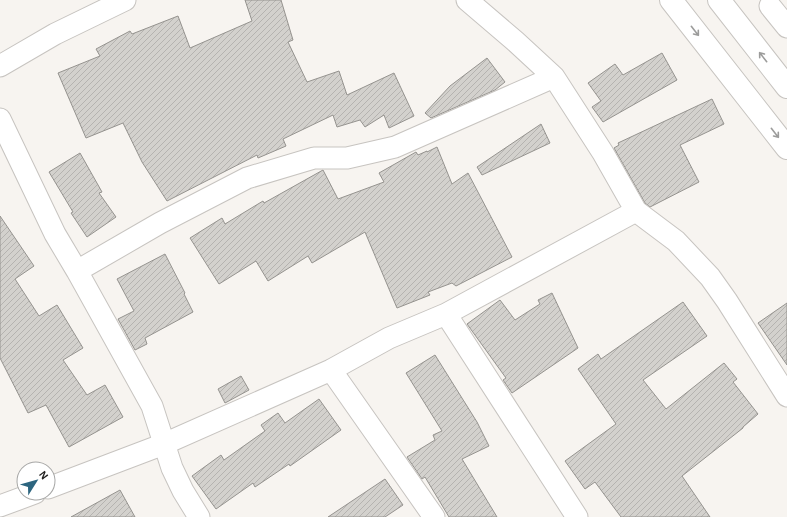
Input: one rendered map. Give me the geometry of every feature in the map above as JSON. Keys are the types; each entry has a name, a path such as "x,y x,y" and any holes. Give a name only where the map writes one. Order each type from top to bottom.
{"highway":[{"path":"671,0 787,148"},
{"path":"719,0 787,87"}],"street":[{"path":"0,66 55,34 125,0"},
{"path":"467,0 554,77 603,153 636,211 676,241 710,277 727,301 787,396"},
{"path":"770,6 787,27"},
{"path":"77,271 160,223 247,178 314,158 347,158 395,147 554,77"},
{"path":"0,119 55,234 152,406 172,468 183,491 199,517"},
{"path":"56,485 164,444 331,370 389,338 446,314 636,211"},
{"path":"446,314 577,517"},
{"path":"331,370 434,517"},
{"path":"0,506 16,500"}],"building":[{"path":"245,0 281,0 293,40 288,42 307,82 339,71 347,95 394,73 414,116 389,128 384,115 365,127 360,120 337,127 333,115 283,139 286,146 258,158 257,155 167,201 142,162 123,123 86,138 58,73 100,56 96,49 130,31 132,34 178,16 190,48 252,21"},
{"path":"662,53 677,80 603,122 592,107 601,101 588,83 615,64 623,75"},
{"path":"487,58 505,82 495,90 431,118 425,113 450,86"},
{"path":"712,99 724,124 680,145 699,182 650,207 645,203 614,148 619,145 618,143"},
{"path":"541,124 550,143 482,175 477,167"},
{"path":"437,147 452,184 468,173 512,257 456,286 452,283 428,292 430,295 397,308 365,232 312,263 308,256 268,281 256,261 219,284 190,238 222,218 225,224 263,201 264,203 323,170 338,199 384,182 379,173 416,152 418,155"},
{"path":"80,153 102,192 99,193 116,217 87,237 71,213 73,212 49,172"},
{"path":"0,216 34,266 15,279 39,316 57,305 83,348 63,360 87,395 105,385 123,417 69,447 46,405 28,413 0,358"},
{"path":"165,254 193,312 145,338 147,344 135,350 118,319 134,311 117,279"},
{"path":"552,293 578,348 512,393 503,380 506,378 467,324 500,300 515,320 540,304 538,300"},
{"path":"683,302 707,336 643,380 666,409 724,363 737,379 733,382 758,414 743,428 682,476 710,517 621,517 595,482 585,489 565,461 616,424 578,369 598,354 601,359"},
{"path":"787,303 787,365 758,323"},
{"path":"435,355 477,422 489,446 462,459 497,517 449,517 425,477 422,479 407,457 435,440 433,435 442,431 406,373"},
{"path":"241,376 249,390 225,403 218,389"},
{"path":"319,399 341,430 290,466 289,464 255,487 253,483 216,509 192,476 221,455 224,460 265,431 261,425 278,413 285,423"},
{"path":"385,479 403,505 385,517 328,517"},
{"path":"120,490 135,517 71,517"}]}
